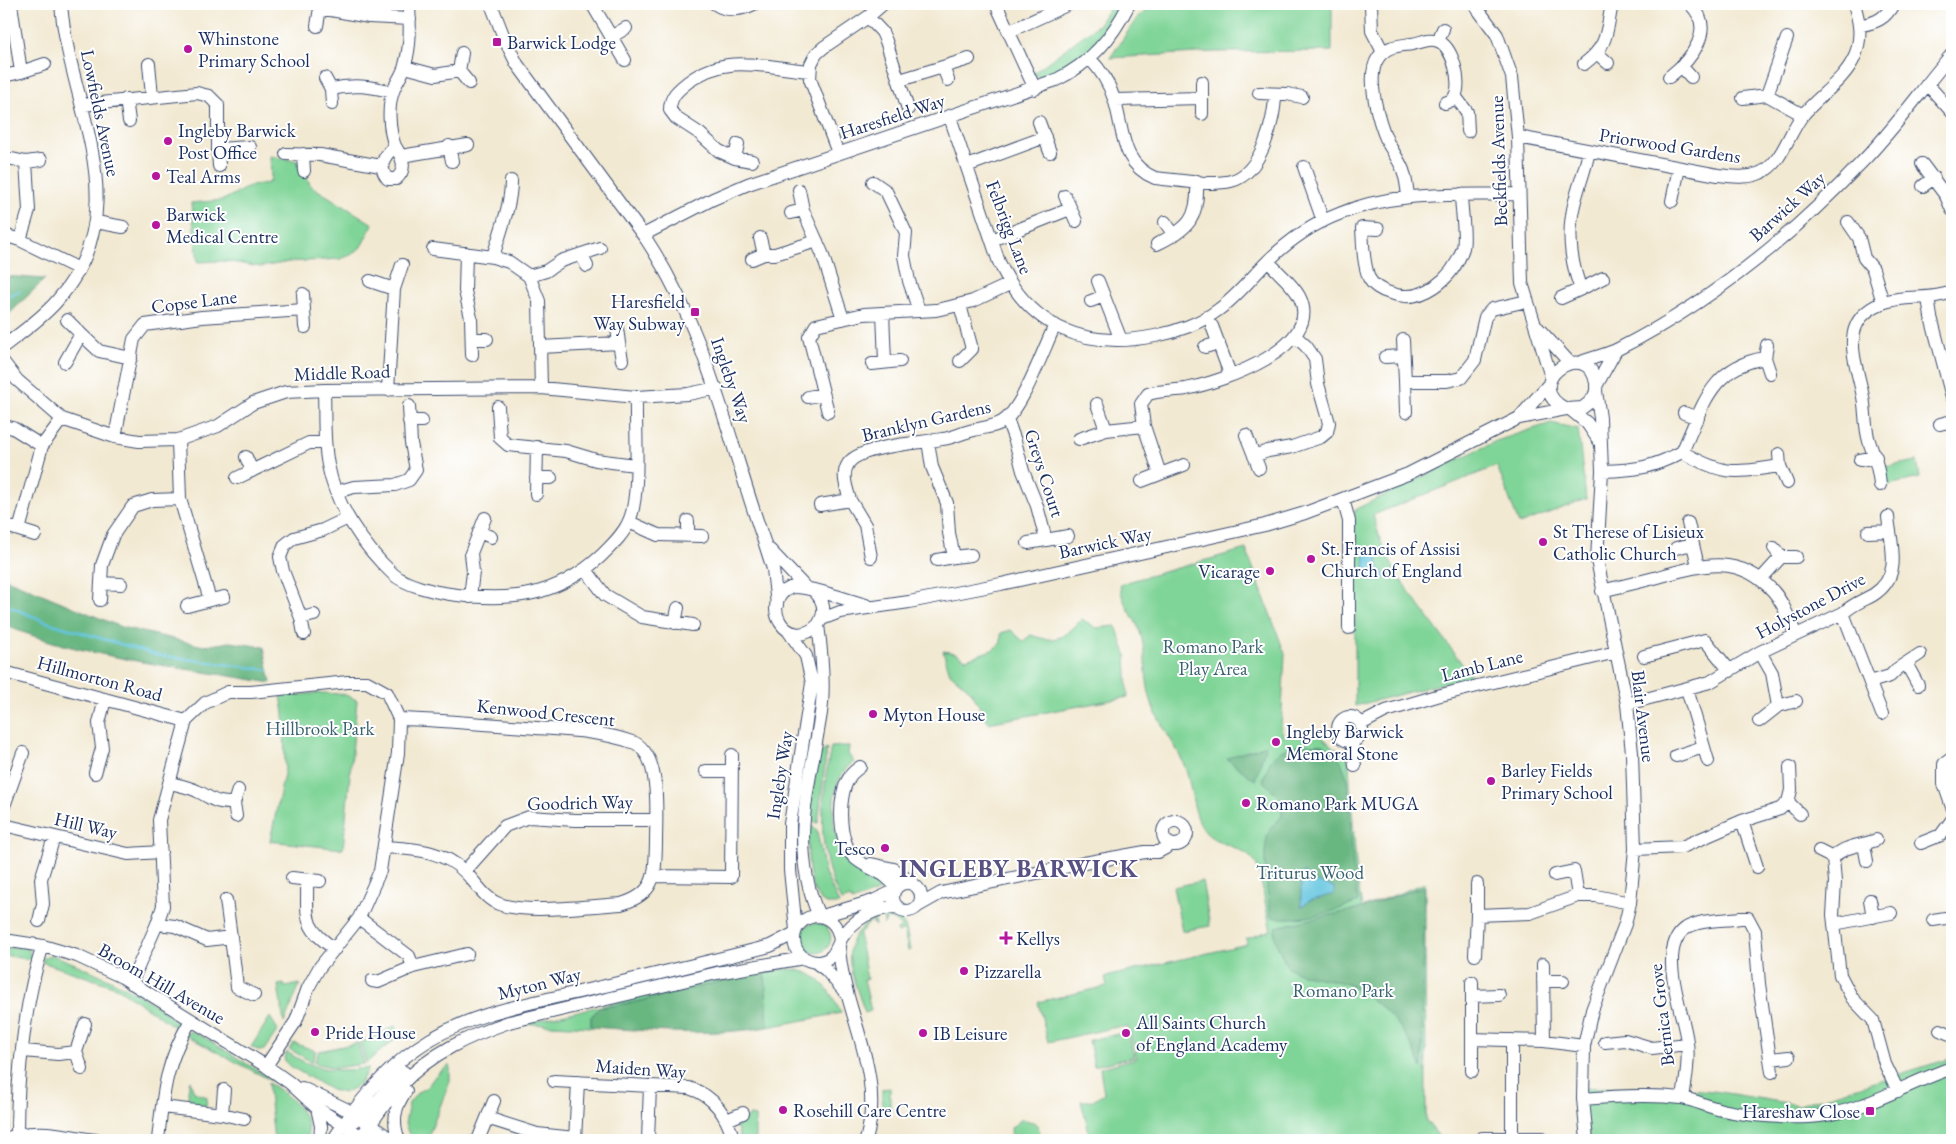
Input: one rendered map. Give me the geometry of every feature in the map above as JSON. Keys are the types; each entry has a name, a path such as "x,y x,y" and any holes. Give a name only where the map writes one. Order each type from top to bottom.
{"street":[{"path":"11,4 21,72"},
{"name":"Lowfields Avenue","path":"4,346 56,302 79,269 96,222 98,182 95,159 67,44 61,4"},
{"path":"409,4 411,40 405,67 392,92 390,135 398,151 403,167 401,175 396,179 388,179 383,173 382,166 387,153 398,151 468,145"},
{"path":"491,4 517,64 644,237"},
{"path":"592,4 625,60"},
{"path":"715,4 732,9 744,8 754,4"},
{"path":"838,153 810,78 810,71 816,54 883,4"},
{"path":"996,4 1035,89"},
{"name":"Haresfield Way","path":"644,237 713,199 748,184 1035,89 1070,74 1090,60 1112,34 1129,4"},
{"path":"1372,4 1372,31 1383,52"},
{"name":"Beckfields Avenue","path":"1474,4 1497,35 1507,58 1516,99 1521,266 1527,301 1537,326 1550,380"},
{"path":"1584,64 1598,54 1605,39 1612,4"},
{"path":"1669,77 1682,67 1699,44 1702,29 1696,9 1690,4"},
{"path":"1854,4 1861,25 1872,24 1881,19 1888,12 1892,4"},
{"path":"1010,31 1064,5"},
{"path":"317,26 320,6 369,17 410,19"},
{"path":"868,17 882,32 900,80 908,109"},
{"name":"Priorwood Gardens","path":"1518,137 1679,168 1738,177 1761,173 1780,154 1803,115 1844,72 1854,58 1861,25"},
{"path":"611,37 626,28"},
{"path":"1438,41 1443,28"},
{"path":"1767,95 1787,38"},
{"path":"1408,196 1404,172 1388,142 1375,100 1374,67 1383,52 1399,45 1427,40 1438,41 1447,49 1459,82 1450,99 1467,112 1468,131"},
{"path":"462,53 459,70 469,83"},
{"path":"1598,54 1608,62"},
{"name":"Barwick Way","path":"1574,363 1598,354 1616,350 1713,293 1790,234 1861,164 1952,54"},
{"path":"900,80 969,58"},
{"path":"1090,60 1105,76 1115,100 1122,139 1133,162 1139,170 1155,178 1230,182 1239,179 1249,170 1262,149 1274,113 1275,94"},
{"path":"752,161 735,158 719,151 700,133 672,114 670,106 674,95 701,73 728,64 743,63 777,69 810,71"},
{"path":"4,76 45,64"},
{"path":"149,64 152,96"},
{"path":"405,67 436,75 459,70"},
{"path":"943,67 948,80"},
{"path":"1682,67 1691,77"},
{"path":"1202,82 1202,114"},
{"path":"332,104 328,84 370,86 392,92"},
{"path":"1927,84 1952,112"},
{"path":"82,104 189,93 210,96 218,106 219,166"},
{"path":"1259,93 1302,97"},
{"path":"1743,98 1767,95 1803,115"},
{"path":"1115,100 1202,98"},
{"path":"126,99 129,121"},
{"name":"Felbrigg Lane","path":"950,117 992,240 1010,284 1026,304 1055,325 1086,338 1121,340 1163,334 1218,310 1268,261 1294,240 1323,221 1357,207 1408,196 1519,194"},
{"path":"1039,122 1050,152"},
{"path":"967,166 1045,137"},
{"path":"735,158 738,144"},
{"path":"449,146 452,161"},
{"path":"218,149 250,147"},
{"path":"1581,289 1573,260 1571,217 1584,176 1589,151"},
{"path":"286,154 320,155 382,166"},
{"path":"303,154 304,171"},
{"path":"12,159 26,162 40,160"},
{"path":"20,240 29,210 26,162"},
{"path":"1922,164 1946,196 1952,210"},
{"path":"1304,167 1323,221"},
{"path":"1672,201 1679,168"},
{"path":"1922,186 1934,178"},
{"path":"493,257 504,216 518,199 511,181"},
{"path":"1157,244 1174,236 1189,225 1194,217 1197,181"},
{"path":"873,182 886,191 906,233 898,257 909,281 919,312"},
{"path":"799,190 797,212 817,241 843,319"},
{"path":"1378,229 1356,228 1369,279 1382,291 1397,296 1422,295 1438,285 1452,268 1463,247 1461,194"},
{"path":"1065,196 1076,221"},
{"path":"992,240 1070,209"},
{"path":"96,222 124,227"},
{"path":"1165,222 1174,236"},
{"path":"1848,222 1865,237 1860,248 1872,269 1883,303"},
{"path":"4,235 20,240 79,269"},
{"name":"Ingleby Way","path":"644,237 661,262 688,315 717,388 773,569 776,605"},
{"path":"760,238 764,254"},
{"path":"752,260 764,254 775,254 817,241"},
{"path":"529,276 546,271 561,261 600,248"},
{"path":"433,250 493,257 509,262 529,276 539,301 541,388"},
{"path":"466,253 465,291 471,318 472,355"},
{"path":"580,254 587,266"},
{"path":"1160,474 1144,426 1142,404 1148,394 1196,386 1230,374 1269,357 1295,336 1302,317 1302,306 1298,295 1268,261"},
{"path":"388,390 394,290 402,265"},
{"path":"1561,298 1603,278"},
{"path":"1098,280 1121,340"},
{"path":"370,282 394,290"},
{"path":"828,412 809,337 816,325 843,319 919,312 960,305 1010,284"},
{"path":"1880,484 1876,457 1869,440 1863,392 1852,349 1853,334 1857,323 1873,308 1883,303 1907,297 1928,298 1952,292"},
{"path":"303,294 305,327"},
{"path":"1091,301 1104,296"},
{"path":"1928,298 1936,337 1951,383 1952,396"},
{"path":"1405,381 1448,381 1461,378 1475,360 1485,317 1492,309 1527,301"},
{"path":"960,305 972,349 960,361"},
{"name":"Copse Lane","path":"115,437 134,339 145,325 202,317 304,310"},
{"path":"883,314 885,362"},
{"path":"67,320 99,350 131,358"},
{"name":"Branklyn Gardens","path":"871,557 865,525 850,500 844,478 848,464 852,459 892,446 928,441 998,425 1007,419 1019,402 1055,325"},
{"path":"1212,326 1230,374"},
{"name":"Beckfields Avenue","path":"1537,326 1574,363"},
{"path":"617,328 622,360"},
{"path":"65,362 82,334"},
{"path":"1246,435 1257,462 1268,451 1292,447 1321,437 1327,432 1328,423 1318,384 1315,359 1306,346 1295,336"},
{"path":"472,339 487,339"},
{"path":"1403,340 1406,412"},
{"path":"540,347 619,343"},
{"path":"1205,347 1219,343"},
{"path":"1767,345 1766,358 1770,373"},
{"path":"1568,409 1582,408 1589,403 1616,350"},
{"path":"1385,357 1403,356"},
{"path":"1602,471 1636,470 1657,465 1682,452 1708,395 1721,377 1734,366 1766,358"},
{"path":"872,364 900,361"},
{"name":"Middle Road","path":"4,363 16,380 62,418 115,437 139,441 178,440 218,426 253,403 286,392 541,388 636,397 688,394 717,388"},
{"path":"1596,388 1590,370 1574,363 1555,370 1550,380 1554,400 1587,423 1600,442"},
{"name":"Barwick Way","path":"1519,418 1550,380"},
{"name":"Blair Avenue","path":"1587,1140 1583,1099 1584,1046 1592,1010 1630,903 1635,849 1632,753 1627,704 1597,560 1602,471 1600,418 1596,388"},
{"path":"324,390 328,466 336,492 348,518 395,576 430,591 500,599 546,591 586,570 610,546 629,522 636,500 636,397"},
{"path":"808,397 823,394"},
{"path":"1097,404 1106,430"},
{"path":"336,492 354,486 395,485 408,480 416,470 416,421 409,406"},
{"name":"Barwick Way","path":"820,622 840,612 909,602 1230,535 1305,513 1408,474 1519,418 1568,409"},
{"path":"1684,413 1698,418"},
{"path":"502,414 500,438 508,445 566,451 596,460 635,465"},
{"path":"19,530 42,446 62,418"},
{"name":"Greys Court","path":"1007,419 1022,470 1037,506 1046,540"},
{"path":"4,426 14,428 42,446"},
{"path":"1079,439 1106,430 1144,426"},
{"path":"178,440 180,499 210,600"},
{"path":"928,441 932,467 947,502 949,533 954,558"},
{"path":"237,478 309,443 326,444"},
{"path":"536,494 537,447"},
{"path":"1682,452 1709,467 1722,471 1743,472 1779,460 1787,484"},
{"path":"246,457 252,471"},
{"path":"1860,460 1876,457"},
{"path":"1142,481 1184,465"},
{"path":"536,478 550,478"},
{"path":"100,600 102,565 113,535 133,506 152,500 180,499"},
{"path":"1343,499 1349,521 1349,628"},
{"path":"820,506 850,500"},
{"name":"Holystone Drive","path":"1627,704 1688,689 1730,671 1760,652 1843,613 1854,604 1873,594 1891,577 1894,564 1888,517"},
{"path":"304,634 308,617 283,571 280,557 285,545 294,538 323,530 348,518"},
{"path":"470,597 473,572 471,553 485,534 485,518"},
{"path":"688,521 688,536"},
{"path":"629,522 658,536 702,536"},
{"path":"1688,522 1698,566"},
{"path":"4,525 35,535"},
{"path":"1868,532 1890,531"},
{"name":"Greys Court","path":"1028,543 1068,536"},
{"name":"Ingleby Way","path":"765,544 783,566 809,589"},
{"path":"1676,548 1692,544"},
{"path":"1761,579 1778,552 1796,557"},
{"path":"936,560 971,555"},
{"path":"1602,591 1698,566 1731,566 1749,571 1761,579 1782,604 1796,635"},
{"path":"586,570 605,595 642,617 675,623 694,624"},
{"path":"101,583 120,584"},
{"path":"790,588 809,589 823,604 820,622 808,632 789,632 780,623 776,605 784,592 790,588"},
{"name":"Barwick Way","path":"809,589 871,606"},
{"path":"187,606 224,598"},
{"path":"675,623 678,608"},
{"path":"1843,613 1882,714"},
{"name":"Ingleby Way","path":"820,622 823,671 821,712 802,847 808,888 821,916"},
{"name":"Ingleby Way","path":"789,632 806,656 812,683 790,824 790,870 795,931"},
{"path":"1644,656 1708,636 1730,671"},
{"name":"Lamb Lane","path":"1361,724 1386,711 1437,696 1616,652"},
{"path":"1760,652 1772,673 1778,706"},
{"path":"1870,682 1890,676 1920,654"},
{"path":"1906,663 1918,685"},
{"name":"Hillmorton Road","path":"4,672 186,721"},
{"path":"131,982 163,906 159,820 186,721 205,703 228,692 251,692 348,682 367,682 387,693 399,719 398,753 380,871 359,918 319,968 308,988 296,1021 266,1066"},
{"path":"1688,689 1708,761"},
{"path":"95,773 102,748 99,723 105,699"},
{"path":"1759,721 1778,706 1796,701"},
{"path":"1338,716 1352,717 1361,724 1362,733 1352,740 1348,740 1340,735 1338,716"},
{"name":"Kenwood Crescent","path":"399,719 556,729 605,735 635,742 653,765 656,820 655,876"},
{"path":"1352,740 1355,766"},
{"path":"1676,756 1703,747"},
{"path":"4,806 23,753"},
{"path":"384,847 419,849 446,857 465,872 483,892 497,903 515,909 621,904 633,901 643,894 655,876 731,877 732,755"},
{"path":"1944,759 1944,784 1952,807"},
{"path":"860,767 848,779 841,820 847,848 856,859 886,876 895,890 893,898 898,907"},
{"path":"1635,849 1682,847 1742,821 1780,809 1788,802 1792,790 1790,767"},
{"path":"706,771 731,771"},
{"path":"170,783 197,791 209,800 234,803"},
{"path":"236,816 234,803 238,790"},
{"path":"1788,802 1800,814"},
{"name":"Goodrich Way","path":"465,872 505,826 529,817 575,820 656,820"},
{"path":"1921,843 1941,835 1952,820"},
{"path":"810,960 832,957 854,923 879,910 898,907 909,910 941,893 1145,852 1158,852 1186,840 1187,830 1185,826 1176,821 1167,824 1157,843 1145,852"},
{"path":"1742,821 1747,853 1757,867"},
{"name":"Hill Way","path":"4,825 128,854 161,852"},
{"path":"1162,833 1164,838 1172,845"},
{"path":"39,921 43,904 41,879 54,837"},
{"path":"1833,858 1843,849 1864,845 1876,840"},
{"path":"1864,845 1867,861"},
{"path":"1819,851 1833,858"},
{"path":"1833,858 1835,882 1834,924 1840,975 1852,998 1872,1020 1885,1064 1898,1091"},
{"path":"863,863 894,869 904,875 915,886 921,896 918,906"},
{"path":"1555,875 1579,870 1578,896"},
{"path":"292,878 320,881"},
{"path":"307,880 308,924 318,938 334,949"},
{"path":"847,994 826,970 810,960 795,946 795,931 804,920 873,901 895,890 904,883 941,893"},
{"path":"1474,955 1477,884"},
{"path":"1477,915 1530,913 1578,896 1596,896 1630,903"},
{"path":"226,900 237,987 254,995"},
{"path":"1870,900 1873,917"},
{"path":"1834,924 1891,913"},
{"path":"821,916 833,923 837,928 847,994 860,1033 868,1068 870,1112 866,1140"},
{"path":"1933,920 1952,917"},
{"path":"359,918 409,956 413,967"},
{"name":"Bernica Grove","path":"1683,1098 1688,1066 1687,1044 1672,964 1675,941 1681,932 1695,923 1748,918 1755,931 1759,984 1772,1072"},
{"path":"157,924 175,926 207,940 230,937"},
{"name":"Myton Way","path":"357,1129 389,1071 418,1047 481,1017 531,1002 770,946 795,931"},
{"name":"Broom Hill Avenue","path":"4,940 43,946 77,956 131,982 266,1066 290,1083 317,1108 357,1129"},
{"path":"17,1133 24,1031 43,946"},
{"path":"372,981 378,982 413,967 467,954"},
{"name":"Myton Way","path":"333,1140 357,1129 399,1087 436,1056 463,1040 510,1022 717,973 810,960"},
{"path":"1543,964 1544,1041"},
{"path":"1543,981 1563,981"},
{"path":"1472,982 1472,1072"},
{"path":"1472,996 1499,996"},
{"path":"158,1140 163,1093 174,1051 191,1020"},
{"path":"82,1069 76,1052 85,1024"},
{"path":"1605,1042 1625,1036 1652,1048 1687,1044"},
{"path":"1472,1039 1544,1041 1584,1046"},
{"path":"1512,1040 1512,1138"},
{"path":"23,1051 58,1054 76,1052"},
{"path":"399,1140 394,1118 399,1101 424,1073 436,1056"},
{"path":"1771,1058 1788,1057"},
{"path":"1583,1099 1633,1095 1683,1098 1721,1110 1758,1116 1810,1117 1859,1107 1928,1076 1952,1068"},
{"name":"Maiden Way","path":"554,1081 689,1088 702,1092 718,1105 734,1140"},
{"path":"487,1118 537,1134 575,1139 578,1082"},
{"name":"Broom Hill Avenue","path":"290,1083 334,1104 357,1129"},
{"path":"648,1140 650,1086"},
{"path":"222,1114 224,1090"},
{"path":"478,1140 494,1101"},
{"path":"162,1107 222,1114 244,1119"},
{"path":"317,1108 321,1126 320,1140"},
{"path":"726,1120 743,1113"},
{"path":"357,1129 392,1140"},
{"path":"4,1140 17,1133 33,1132 96,1140"},
{"path":"1482,1138 1543,1138"}],"green space":[{"path":"1112,4 1123,4 1108,29 1090,50 1068,67 1055,74 1041,79 1033,73 1099,24"},
{"path":"1154,4 1332,4 1332,51 1215,52 1110,58 1137,18"},
{"path":"270,156 298,161 311,186 373,224 361,247 351,255 340,259 289,262 261,267 224,261 198,262 191,203 223,200 252,185 269,183 271,178"},
{"path":"4,276 45,279 4,319"},
{"path":"1551,423 1578,429 1586,499 1519,524 1497,466 1373,515 1381,542 1397,575 1471,676 1355,706 1356,602 1354,514 1356,509 1496,441"},
{"path":"1917,461 1920,478 1888,485 1885,467"},
{"name":"Romano Park","path":"1246,549 1285,654 1281,728 1283,735 1319,734 1334,748 1348,753 1357,878 1362,908 1425,883 1426,1121 1442,1140 1091,1140 1081,1101 1093,1101 1104,1094 1100,1068 1137,1058 1128,1027 1117,1027 1048,1042 1038,1002 1107,986 1105,977 1247,944 1246,939 1271,930 1256,864 1243,852 1212,838 1201,826 1195,810 1185,768 1153,706 1148,689 1142,637 1122,596 1120,584"},
{"path":"4,578 121,627 204,646 230,642 264,647 271,683 101,654 35,637 4,625"},
{"path":"1082,619 1096,628 1116,626 1126,654 1128,697 988,723 971,691 950,673 943,651 956,653 966,659 992,650 1001,643 1001,633 1011,630 1023,641 1031,635 1047,639 1059,638 1070,631"},
{"name":"Hillbrook Park","path":"321,693 343,694 357,700 343,849 270,841 285,769 284,713 281,696"},
{"name":"Triturus Wood","path":"1301,744 1324,745 1340,759 1348,780 1353,866 1358,902 1316,916 1294,918 1271,917 1265,851 1269,831 1282,816 1281,799 1263,781 1275,755 1285,749"},
{"path":"1266,745 1255,780 1227,759 1236,755"},
{"path":"849,746 848,754 854,762 845,769 835,792 834,820 836,833 844,855 854,864 877,876 883,885 879,891 852,902 851,898 841,901 833,882 827,863 822,825 831,747"},
{"path":"827,748 818,823 808,821 818,756"},
{"path":"807,826 813,827 817,831 825,873 839,904 826,904 814,890 809,869"},
{"path":"1202,881 1210,926 1182,931 1173,887"},
{"path":"1424,886 1422,1069 1405,1034 1382,1008 1353,986 1304,975 1288,967 1277,944 1275,933 1276,927 1362,908"},
{"path":"885,914 898,918 905,926 910,950 908,951 904,930 898,933 897,930 902,927 896,921 887,918 884,925 883,917 874,920 875,926 871,921"},
{"path":"871,921 859,934 867,979 864,979 871,1011 865,1013 851,969 849,956 851,943 857,932"},
{"path":"816,923 827,927 831,938 827,949 816,953 805,949 801,938 805,927"},
{"path":"23,947 29,949 31,960 4,955 4,948"},
{"path":"52,955 143,997 160,1008 172,1019 178,1029 116,987 42,962 44,957"},
{"path":"759,969 797,970 814,976 832,996 841,1013 768,1027 765,971 636,1002 599,1008 591,1017 591,1027 532,1024 514,1026"},
{"path":"765,971 768,1027 724,1032 702,1032 591,1027 591,1017 599,1008 636,1002"},
{"path":"284,984 284,987 300,984 284,1023 278,985"},
{"path":"270,1017 278,1030 264,1050 260,1051 251,1047"},
{"path":"395,1026 399,1036 366,1063 360,1043"},
{"path":"190,1031 207,1039 289,1090 185,1035"},
{"path":"1128,1032 1134,1057 1094,1066 1089,1040"},
{"path":"294,1043 316,1051 312,1062 289,1049"},
{"path":"358,1043 364,1064 335,1068 314,1063 319,1051"},
{"path":"287,1052 307,1063 326,1069 369,1068 359,1085 344,1093 331,1090 288,1065 284,1059"},
{"path":"1952,1058 1952,1140 1564,1140 1578,1138 1577,1088 1657,1087 1714,1091 1799,1105"},
{"path":"450,1065 450,1081 427,1140 411,1140 405,1124 409,1103 418,1092 427,1087 436,1075"},
{"path":"190,1080 194,1092 207,1097 206,1107 189,1105 188,1091"},
{"path":"268,1083 283,1092 303,1114 308,1131 306,1140 274,1140"},
{"path":"890,1088 890,1111 882,1107 882,1089"},
{"path":"11,1107 10,1129 4,1134 4,1108"},
{"path":"750,1116 755,1117 755,1140 740,1140 736,1124"},
{"path":"1022,1119 1036,1123 1040,1132 1038,1140 1012,1140 1011,1128"}],"water":[{"path":"1369,551 1375,552 1378,568 1385,574 1385,578 1380,581 1368,581 1364,568 1365,553"},
{"path":"1304,872 1308,880 1334,887 1334,894 1309,901 1301,907 1301,882"}],"waterway":[{"path":"4,298 20,291"},
{"path":"4,604 46,622 157,655 268,670"}],"place":[{"name":"Barwick Lodge","path":"497,42"},
{"name":"Whinstone Primary School","path":"188,49"},
{"name":"Ingleby Barwick Post Office","path":"168,141"},
{"name":"Teal Arms","path":"156,176"},
{"name":"Barwick Medical Centre","path":"156,225"},
{"name":"Haresfield Way Subway","path":"695,312"},
{"name":"St Therese of Lisieux Catholic Church","path":"1543,542"},
{"name":"St. Francis of Assisi Church of England","path":"1311,559"},
{"name":"Vicarage","path":"1270,571"},
{"name":"Myton House","path":"873,714"},
{"name":"Ingleby Barwick Memoral Stone","path":"1276,742"},
{"name":"Barley Fields Primary School","path":"1491,781"},
{"name":"Romano Park MUGA","path":"1246,803"},
{"name":"Tesco","path":"885,848"},
{"name":"Kellys","path":"1006,938"},
{"name":"Pizzarella","path":"964,971"},
{"name":"Pride House","path":"315,1032"},
{"name":"IB Leisure","path":"923,1033"},
{"name":"All Saints Church of England Academy","path":"1126,1033"},
{"name":"Rosehill Care Centre","path":"783,1110"},
{"name":"Hareshaw Close","path":"1870,1111"}],"district":[{"name":"INGLEBY BARWICK","path":"1019,869"}],"park label":[{"name":"Romano Park Play Area","path":"1213,657"}]}
